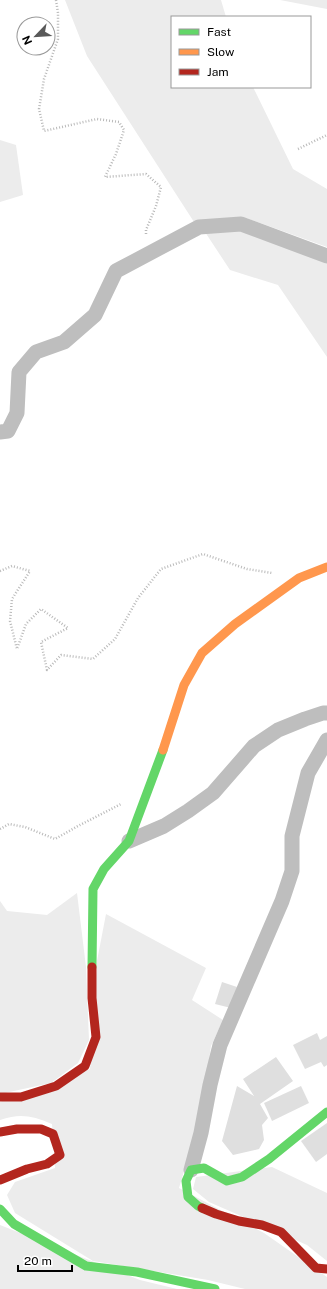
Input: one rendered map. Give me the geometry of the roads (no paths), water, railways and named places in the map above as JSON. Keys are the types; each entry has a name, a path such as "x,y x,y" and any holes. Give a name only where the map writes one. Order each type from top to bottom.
{"main road":[{"path":"0,1097 21,1096 56,1086 85,1066 96,1037 92,998 93,889 104,869 129,841 168,736 184,685 202,653 235,624 298,578 327,567"},
{"path":"327,1112 269,1158 242,1177 227,1181 204,1168 191,1170 186,1181 188,1197 198,1206 216,1214 239,1221 262,1225 281,1232 316,1268 327,1269"},
{"path":"0,1132 17,1129 41,1129 53,1134 60,1154 47,1164 27,1169 0,1180"},
{"path":"0,1209 14,1224 86,1266 137,1272 214,1289"}],"street":[{"path":"0,432 8,430 17,413 19,372 36,352 64,342 95,315 116,271 199,227 241,224 327,256"},
{"path":"129,841 164,826 188,811 212,793 254,746 278,730 305,719 327,713"},
{"path":"191,1170 201,1133 220,1045 282,901 292,871 292,836 308,773 327,740"}]}
